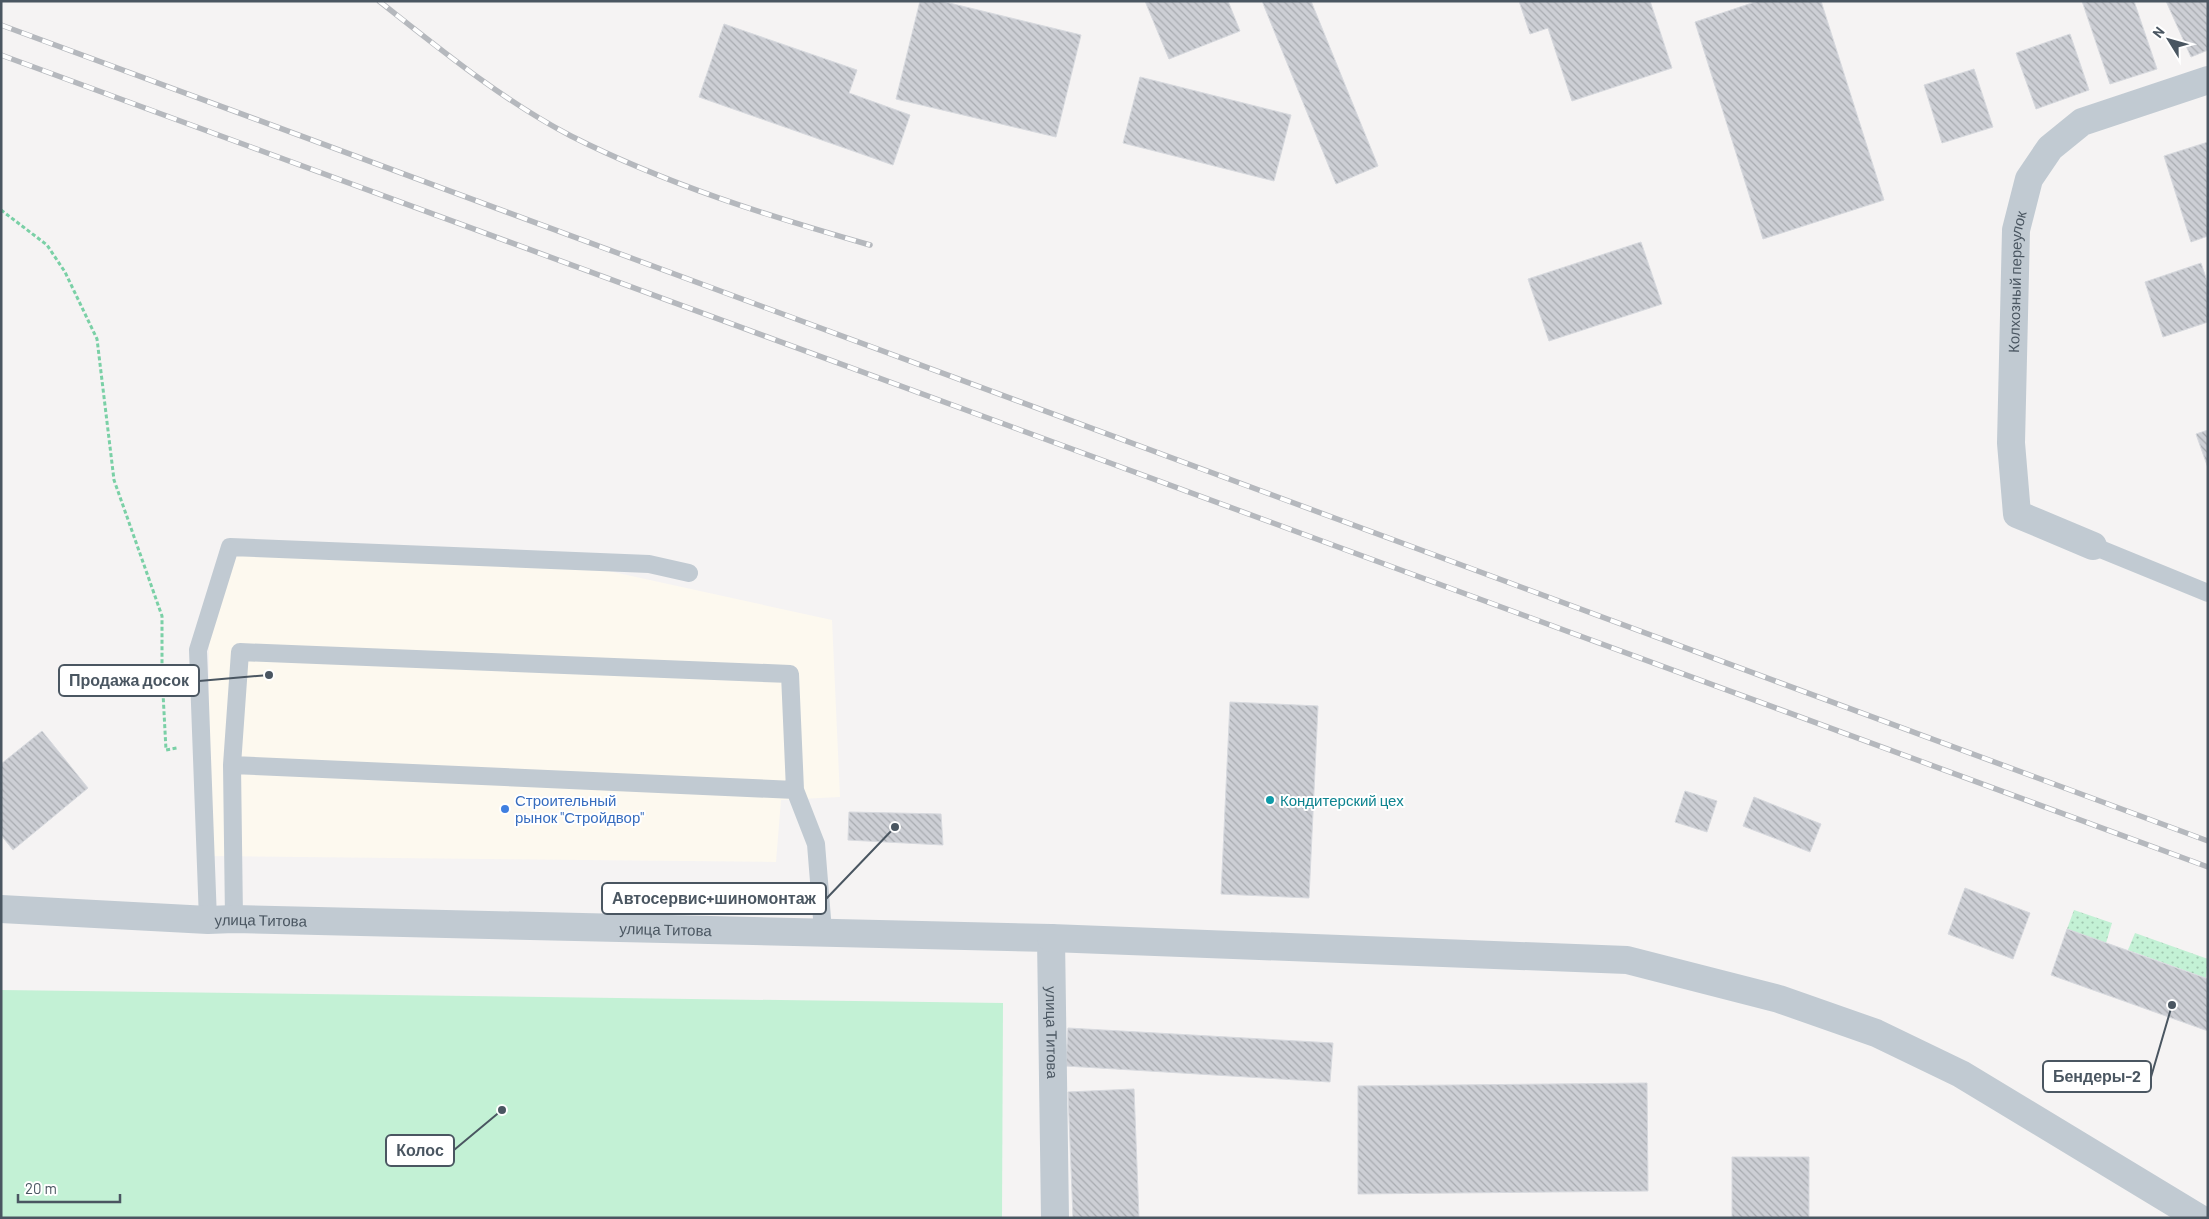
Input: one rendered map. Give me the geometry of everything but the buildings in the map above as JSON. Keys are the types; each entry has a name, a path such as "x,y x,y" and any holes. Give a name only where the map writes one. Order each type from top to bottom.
{"street":[{"name":"Колхозный переулок","path":"2094,546 2017,514 2011,443 2016,230 2029,179 2050,148 2082,122 2208,80"},
{"name":"улица Титова","path":"1,909 221,919 823,931 1051,938 1055,1218"},
{"path":"1051,938 1627,960 1779,999 1876,1033 1962,1074 2199,1218"}],"lane":[{"path":"2094,546 2208,593"},
{"path":"221,919 202,743 198,650 230,547 648,564 689,573"},
{"path":"221,919 240,652 790,674 795,790 816,844 823,931"},
{"path":"232,765 795,790"}],"path":[{"path":"1,210 47,245 65,272 97,338 114,480 162,616 162,674 166,750 202,743"}],"shaded area":[{"path":"237,551 595,568 832,620 840,797 781,800 776,862 208,856 209,638"}],"green space":[{"path":"2074,910 2112,923 2106,943 2067,929"},
{"path":"2135,933 2208,959 2206,978 2128,950"},
{"path":"1,990 1003,1003 1002,1218 1,1218"}],"railway":[{"path":"379,1 496,90 545,122 571,136 643,169 718,198 870,245"},
{"path":"1,25 2208,841"},
{"path":"1,55 2208,867"}],"place":[{"name":"Продажа досок","path":"269,675"},
{"name":"Кондитерский цех","path":"1270,800"},
{"name":"Строительный рынок \"Стройдвор\"","path":"505,809"},
{"name":"Автосервис+шиномонтаж","path":"895,827"},
{"name":"Бендеры-2","path":"2172,1005"},
{"name":"Колос","path":"502,1110"}]}
